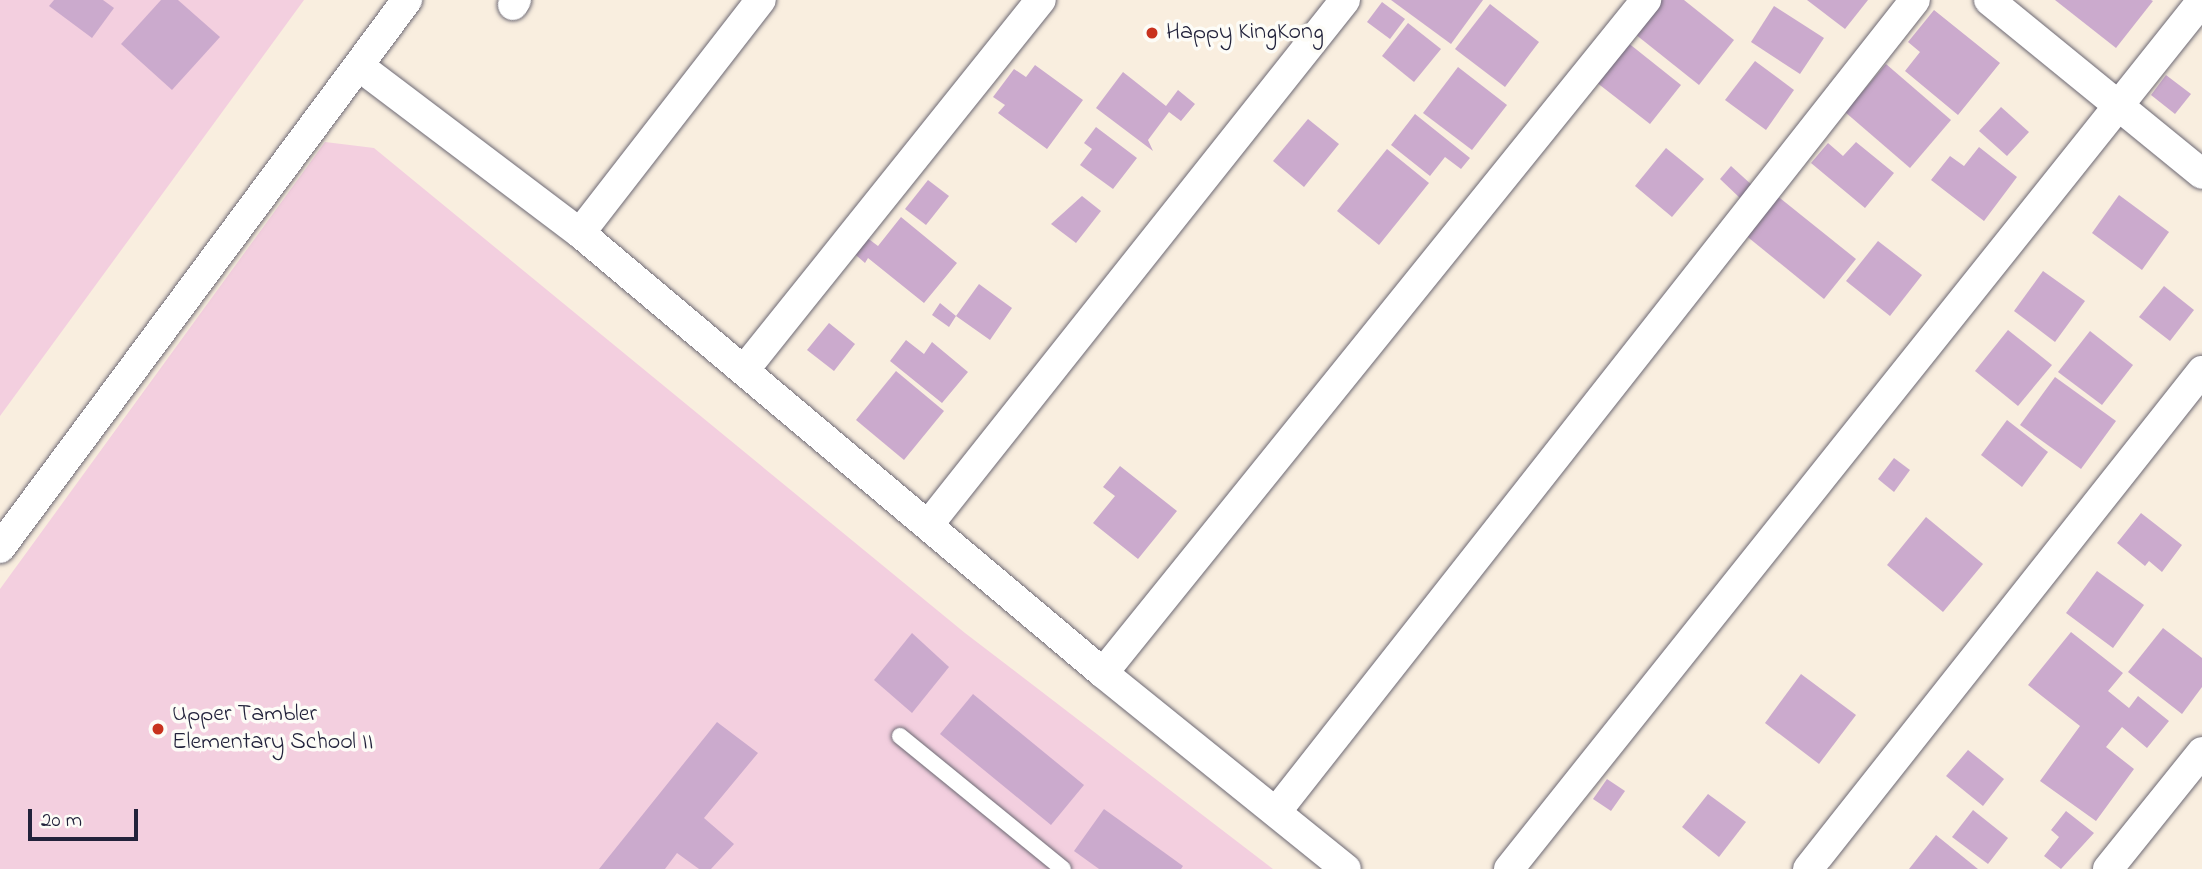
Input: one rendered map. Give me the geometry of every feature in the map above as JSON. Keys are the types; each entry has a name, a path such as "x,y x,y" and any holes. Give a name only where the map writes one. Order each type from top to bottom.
{"street":[{"path":"0,548 407,0"},
{"path":"580,233 761,0"},
{"path":"745,369 1041,0"},
{"path":"929,524 1345,0"},
{"path":"1102,673 1646,0"},
{"path":"1276,812 1915,0"},
{"path":"1989,0 2202,174"},
{"path":"1509,869 2202,1"},
{"path":"359,66 580,233 929,524 1102,673 1346,869"},
{"path":"1808,869 2202,371"},
{"path":"2108,869 2202,752"}],"lane":[{"path":"900,736 1063,869"}],"shaded area":[{"path":"0,0 304,0 0,416"},
{"path":"325,142 374,148 965,633 1273,869 0,869 0,589"}],"building":[{"path":"54,0 103,0 114,8 92,38 49,6"},
{"path":"161,0 178,0 220,37 172,90 121,44"},
{"path":"1391,0 1483,0 1451,44"},
{"path":"1662,0 1684,0 1734,40 1699,85 1635,34"},
{"path":"1807,0 1868,0 1845,29"},
{"path":"2055,0 2151,0 2153,1 2116,48"},
{"path":"1382,2 1405,19 1390,39 1367,22"},
{"path":"1490,4 1539,42 1505,87 1455,49"},
{"path":"1774,6 1824,38 1800,74 1751,42"},
{"path":"1934,10 2000,63 1958,115 1905,71 1920,52 1908,42"},
{"path":"1408,23 1441,49 1414,82 1382,56"},
{"path":"1627,42 1681,85 1650,124 1596,82"},
{"path":"1755,61 1794,90 1766,130 1725,100"},
{"path":"1886,64 1951,120 1910,168 1845,112"},
{"path":"1035,65 1083,100 1047,149 998,113 1005,105 993,97 1014,69 1026,77"},
{"path":"1458,67 1507,105 1472,150 1423,113"},
{"path":"1123,72 1166,106 1178,90 1195,104 1181,121 1169,112 1148,140 1153,151 1096,108"},
{"path":"2166,75 2191,94 2175,114 2151,95"},
{"path":"2001,107 2029,132 2007,156 1979,131"},
{"path":"1415,114 1470,158 1461,169 1445,157 1430,176 1391,145"},
{"path":"1308,119 1339,144 1304,187 1273,161"},
{"path":"1096,127 1137,158 1113,189 1080,165 1092,149 1084,143"},
{"path":"1856,142 1894,173 1865,208 1811,163 1828,143 1843,156"},
{"path":"1979,147 2017,177 1984,221 1931,180 1950,156 1964,166"},
{"path":"1666,148 1704,179 1672,217 1635,186"},
{"path":"1387,149 1429,183 1379,245 1337,211"},
{"path":"1731,166 1753,186 1741,199 1720,179"},
{"path":"928,180 949,196 926,225 905,209"},
{"path":"1775,194 1856,259 1824,299 1744,234"},
{"path":"2119,195 2169,232 2142,270 2092,233"},
{"path":"1082,196 1101,211 1076,243 1051,224"},
{"path":"901,217 957,263 924,303 868,258 865,263 849,249 862,234 878,246"},
{"path":"1878,241 1922,275 1890,316 1846,281"},
{"path":"2043,271 2085,301 2055,342 2014,311"},
{"path":"979,284 1012,308 990,340 956,316"},
{"path":"2164,286 2194,310 2170,341 2139,317"},
{"path":"940,303 956,316 949,327 932,315"},
{"path":"829,323 855,344 834,371 807,350"},
{"path":"2008,330 2052,365 2018,406 1975,371"},
{"path":"2090,331 2133,365 2102,405 2058,372"},
{"path":"906,340 924,354 932,342 968,372 942,403 890,361"},
{"path":"896,371 944,411 904,460 856,420"},
{"path":"2055,377 2116,421 2081,469 2020,425"},
{"path":"2007,420 2048,452 2022,487 1981,455"},
{"path":"1894,458 1910,470 1894,492 1878,479"},
{"path":"1120,466 1177,511 1138,559 1093,523 1115,496 1103,487"},
{"path":"2141,513 2182,545 2162,572 2149,561 2145,566 2117,543"},
{"path":"1926,517 1983,564 1943,612 1887,565"},
{"path":"2097,571 2144,605 2113,648 2066,613"},
{"path":"2163,628 2202,658 2202,687 2182,714 2128,672"},
{"path":"2071,632 2123,673 2108,691 2129,708 2138,696 2169,721 2147,748 2122,727 2106,747 2134,769 2096,821 2040,781 2080,726 2028,685"},
{"path":"912,633 949,667 912,713 874,680"},
{"path":"1801,674 1856,715 1819,764 1765,723"},
{"path":"973,694 1084,785 1051,825 940,734"},
{"path":"717,722 758,753 704,818 734,844 711,869 699,869 677,853 665,869 599,869"},
{"path":"1968,750 2004,779 1983,806 1946,776"},
{"path":"1607,779 1625,791 1611,811 1593,799"},
{"path":"1708,794 1746,822 1719,857 1682,827"},
{"path":"1104,809 1183,866 1181,869 1099,869 1074,851"},
{"path":"1973,810 2008,838 1988,864 1952,837"},
{"path":"2066,811 2094,833 2061,869 2044,856 2059,837 2051,830"},
{"path":"1936,835 1978,869 1909,869"}],"place":[{"name":"Happy KingKong","path":"1152,33"},
{"name":"Upper Tambler Elementary School II","path":"158,729"}]}
